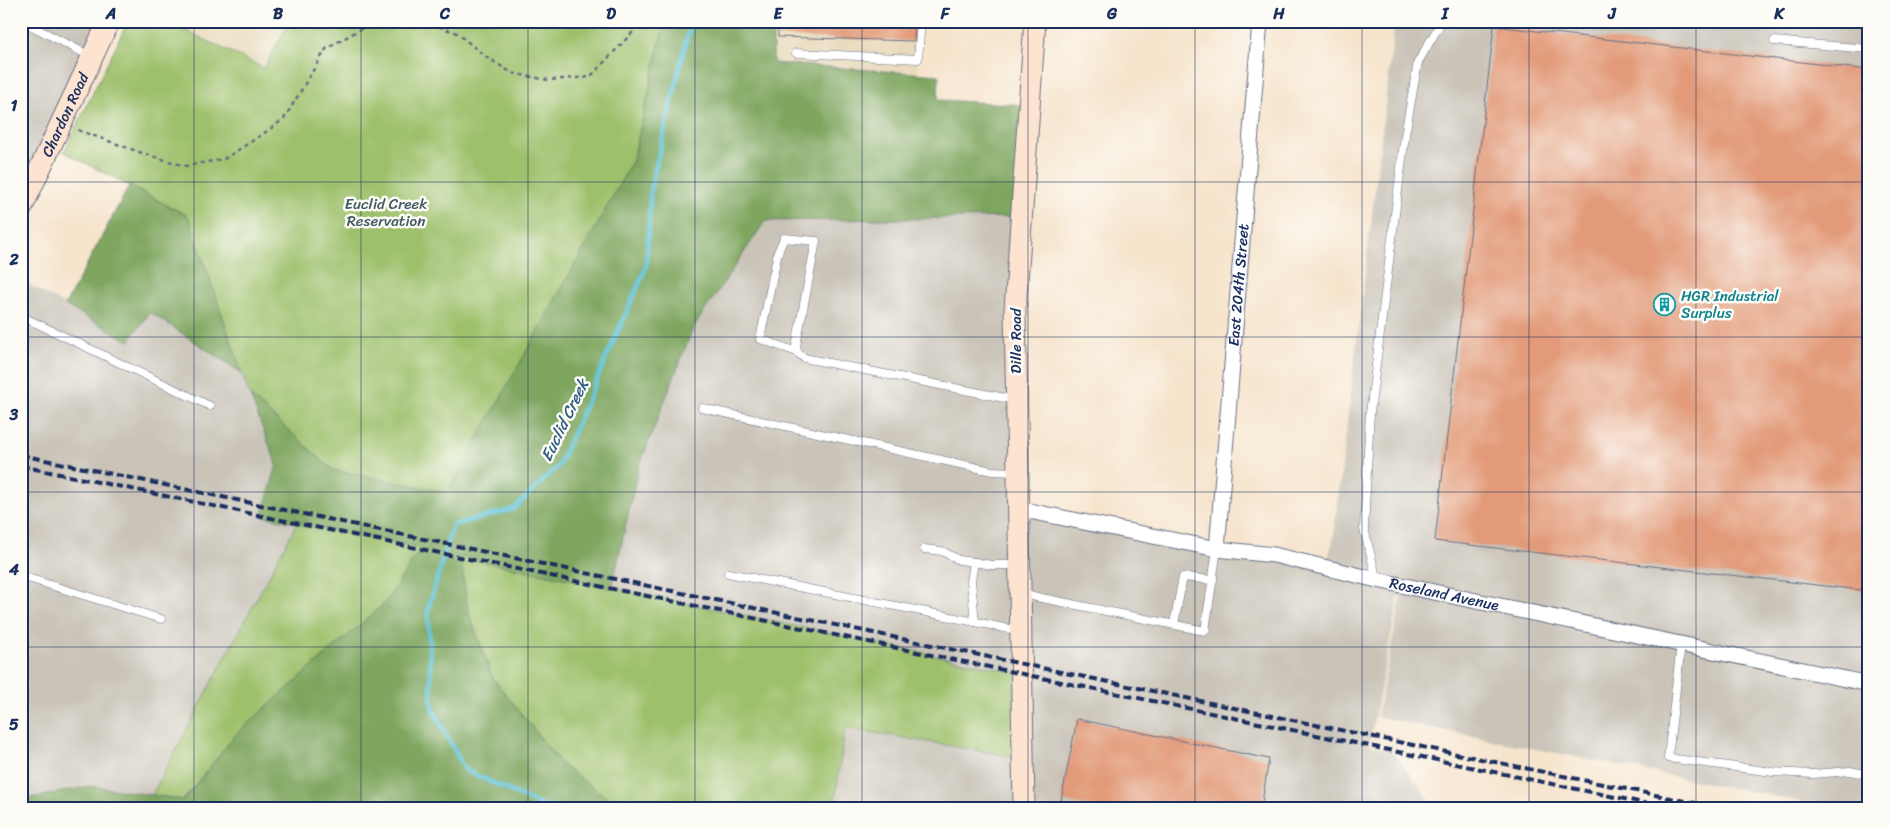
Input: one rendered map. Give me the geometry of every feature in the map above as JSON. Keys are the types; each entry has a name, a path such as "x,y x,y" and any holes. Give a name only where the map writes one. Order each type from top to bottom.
{"street":[{"name":"Chardon Road","path":"21,209 109,21"},
{"name":"Dille Road","path":"1024,808 1015,310 1035,21"},
{"name":"East 204th Street","path":"1217,549 1260,21"},
{"name":"Roseland Avenue","path":"1019,509 1217,549 1274,555 1377,580 1869,684"}],"lane":[{"path":"22,21 92,57"},
{"path":"796,52 918,59 921,21"},
{"path":"1377,580 1364,529 1371,404 1405,135 1418,62 1442,21"},
{"path":"1774,41 1869,49"},
{"path":"797,352 796,346 816,242 784,238 778,252 760,339 797,352 804,358 1017,400"},
{"path":"21,316 210,406"},
{"path":"702,408 992,471 1018,472"},
{"path":"924,549 942,551 959,560 991,565 1019,565"},
{"path":"1020,594 1205,631 1217,549"},
{"path":"974,562 970,581 975,622"},
{"path":"728,573 1020,631"},
{"path":"21,576 161,619"},
{"path":"1174,624 1183,577 1213,580"},
{"path":"1681,644 1668,758 1773,772 1813,774 1850,771 1869,774"}],"path":[{"path":"78,130 185,166 224,159 264,134 284,118 326,49 364,27 386,21"},
{"path":"424,21 457,33 485,56 512,73 548,80 590,77 633,32 636,21"}],"shaded area":[{"path":"21,21 109,21 21,209"},
{"path":"166,21 290,21 264,69"},
{"path":"773,21 921,21 917,73 773,63"},
{"path":"1395,21 1869,21 1869,808 1831,808 1377,717 1401,597 1399,596 1369,745 1391,750 1436,808 834,808 845,728 1023,758 1020,673 612,588 638,469 693,328 765,221 1021,217 1019,509 1325,567 1333,541"},
{"path":"21,280 129,341 150,312 242,373 277,465 262,515 297,523 152,795 91,786 21,800"}],"green space":[{"name":"Euclid Creek Reservation","path":"128,21 166,21 264,68 290,21 665,21 633,160 448,493 333,470 250,396 188,216 64,152"},
{"path":"665,21 773,21 773,63 939,75 938,100 1029,105 1021,217 765,221 693,328 638,469 612,588 460,557 468,611 492,677 562,765 621,808 21,808 21,800 91,786 184,800 237,733 386,602 421,548 262,516 277,465 250,396 333,470 448,492 633,160"},
{"path":"129,186 188,216 242,373 150,312 129,341 65,305"},
{"path":"297,523 421,548 386,602 237,733 183,800 152,795"},
{"path":"460,556 1020,673 1023,758 845,728 834,808 621,808 562,765 492,677 468,611"}],"building":[{"path":"778,21 915,21 914,41 778,37"},
{"name":"HGR Industrial Surplus","path":"1494,26 1869,70 1869,591 1435,541"},
{"path":"1077,719 1269,759 1261,808 1097,808 1061,801"}],"waterway":[{"name":"Euclid Creek","path":"547,808 465,770 432,707 428,609 453,525 514,509 559,465 646,268 651,186 691,21"}],"railway":[{"path":"21,455 1719,808"},
{"path":"21,466 1668,808"}],"place":[{"name":"HGR Industrial Surplus","path":"1665,305"}]}
